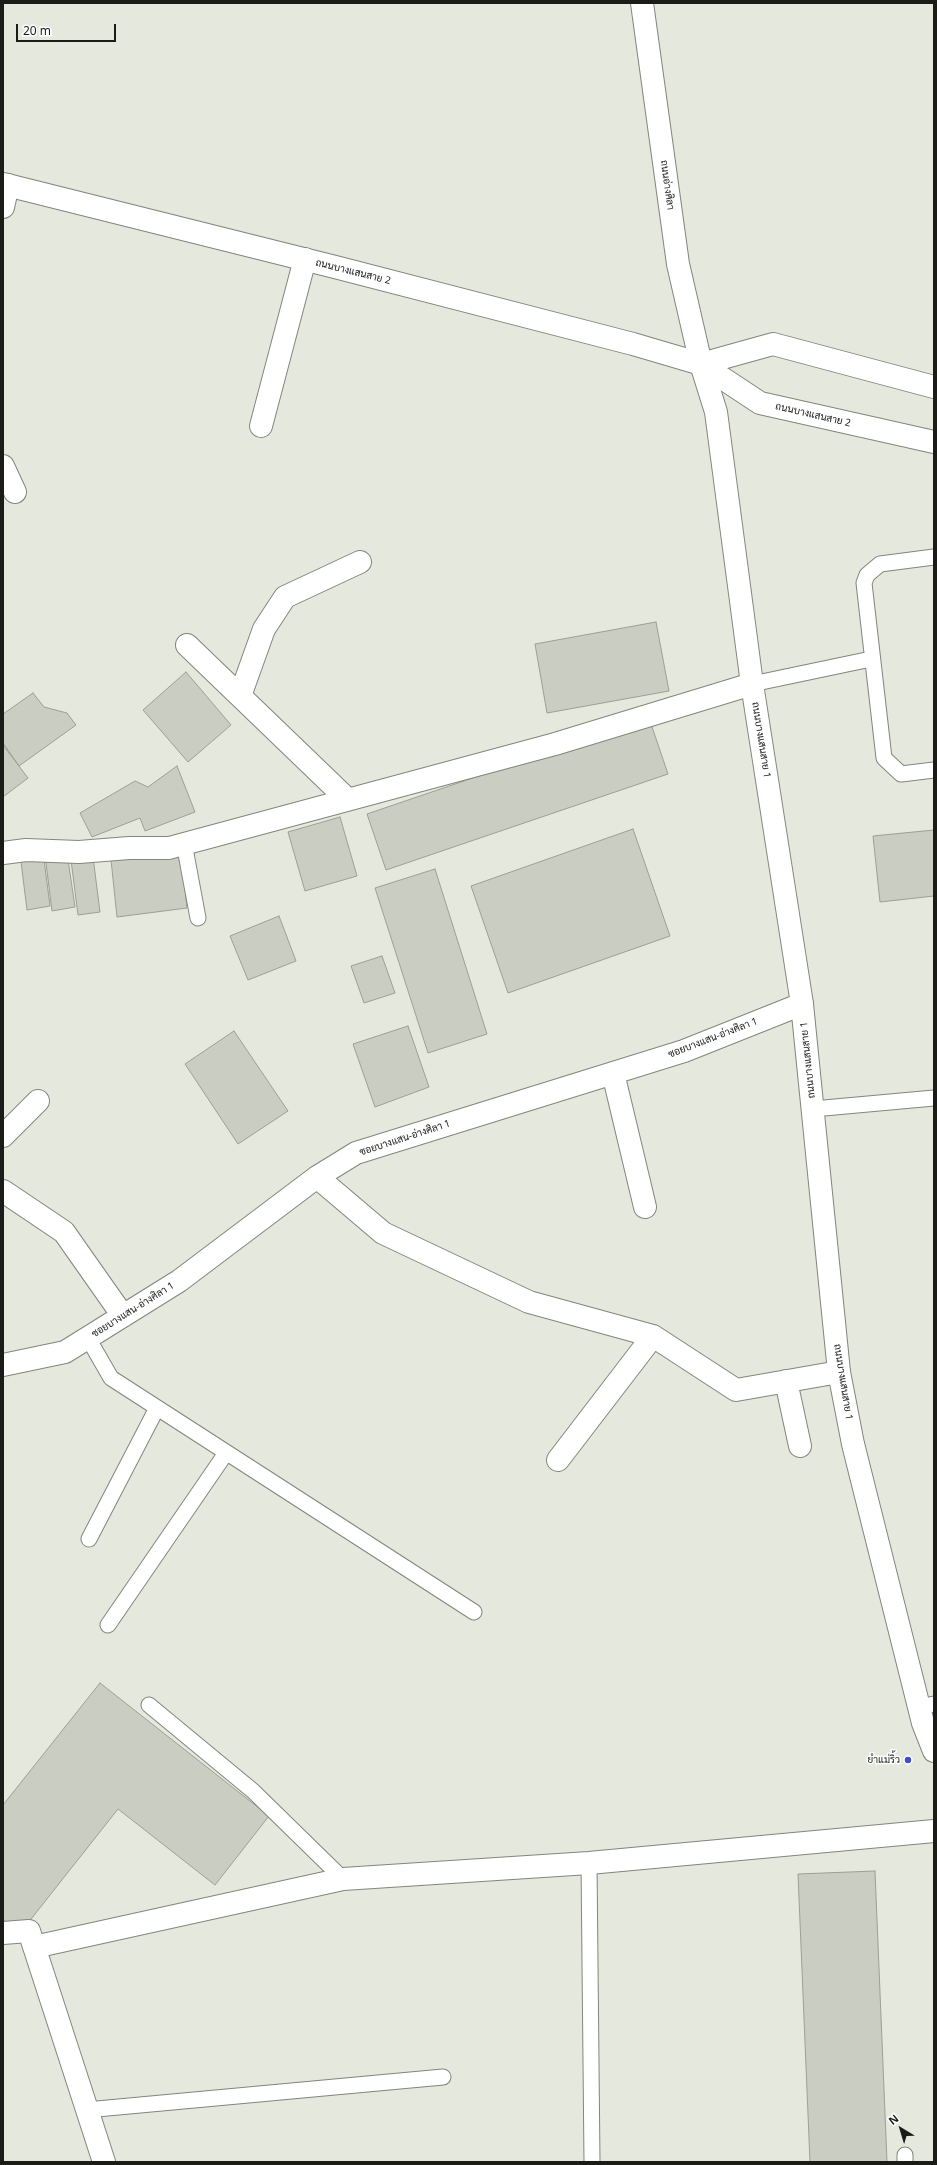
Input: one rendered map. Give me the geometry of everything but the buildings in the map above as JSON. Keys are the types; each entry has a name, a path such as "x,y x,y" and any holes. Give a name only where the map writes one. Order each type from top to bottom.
{"street":[{"name":"ถนนอ่างศิลา","path":"642,3 678,264 701,364"},
{"name":"ถนนบางแสนสาย 2","path":"5,185 305,259 633,344 701,364 760,403 934,442"},
{"path":"3,207 5,185"},
{"path":"262,426 305,259"},
{"path":"701,364 773,344 934,387"},
{"name":"ถนนบางแสนสาย 1","path":"701,364 716,412 752,684 802,1004 814,1109 839,1372 853,1444 926,1705 934,1751"},
{"path":"3,466 15,492"},
{"path":"240,696 264,629 285,597 360,562"},
{"path":"187,645 347,799"},
{"path":"3,853 26,850 79,852 129,848 169,848 555,744 752,684"},
{"name":"ซอยบางแสน-อ่างศิลา 1","path":"3,1365 65,1352 179,1281 316,1178 356,1154 684,1051 802,1004"},
{"path":"613,1073 645,1207"},
{"path":"3,1136 38,1101"},
{"path":"316,1178 383,1233 522,1299 653,1336 736,1390 839,1372"},
{"path":"3,1191 64,1232 123,1316"},
{"path":"558,1460 653,1336"},
{"path":"786,1381 800,1446"},
{"path":"34,1947 343,1879 589,1863 934,1831"},
{"path":"3,1932 29,1931 104,2162"}],"lane":[{"path":"934,557 880,564 867,574 864,583 871,659 884,758 901,774 934,770"},
{"path":"752,684 871,659"},
{"path":"184,844 198,918"},
{"path":"814,1109 934,1098"},
{"path":"88,1338 111,1378 474,1612"},
{"path":"89,1539 157,1408"},
{"path":"108,1625 226,1453"},
{"path":"150,1705 253,1791 343,1879"},
{"path":"589,1863 592,2162"},
{"path":"86,2110 443,2077"}],"place":[{"name":"ยำแม่ริ้ว","path":"908,1760"}]}
